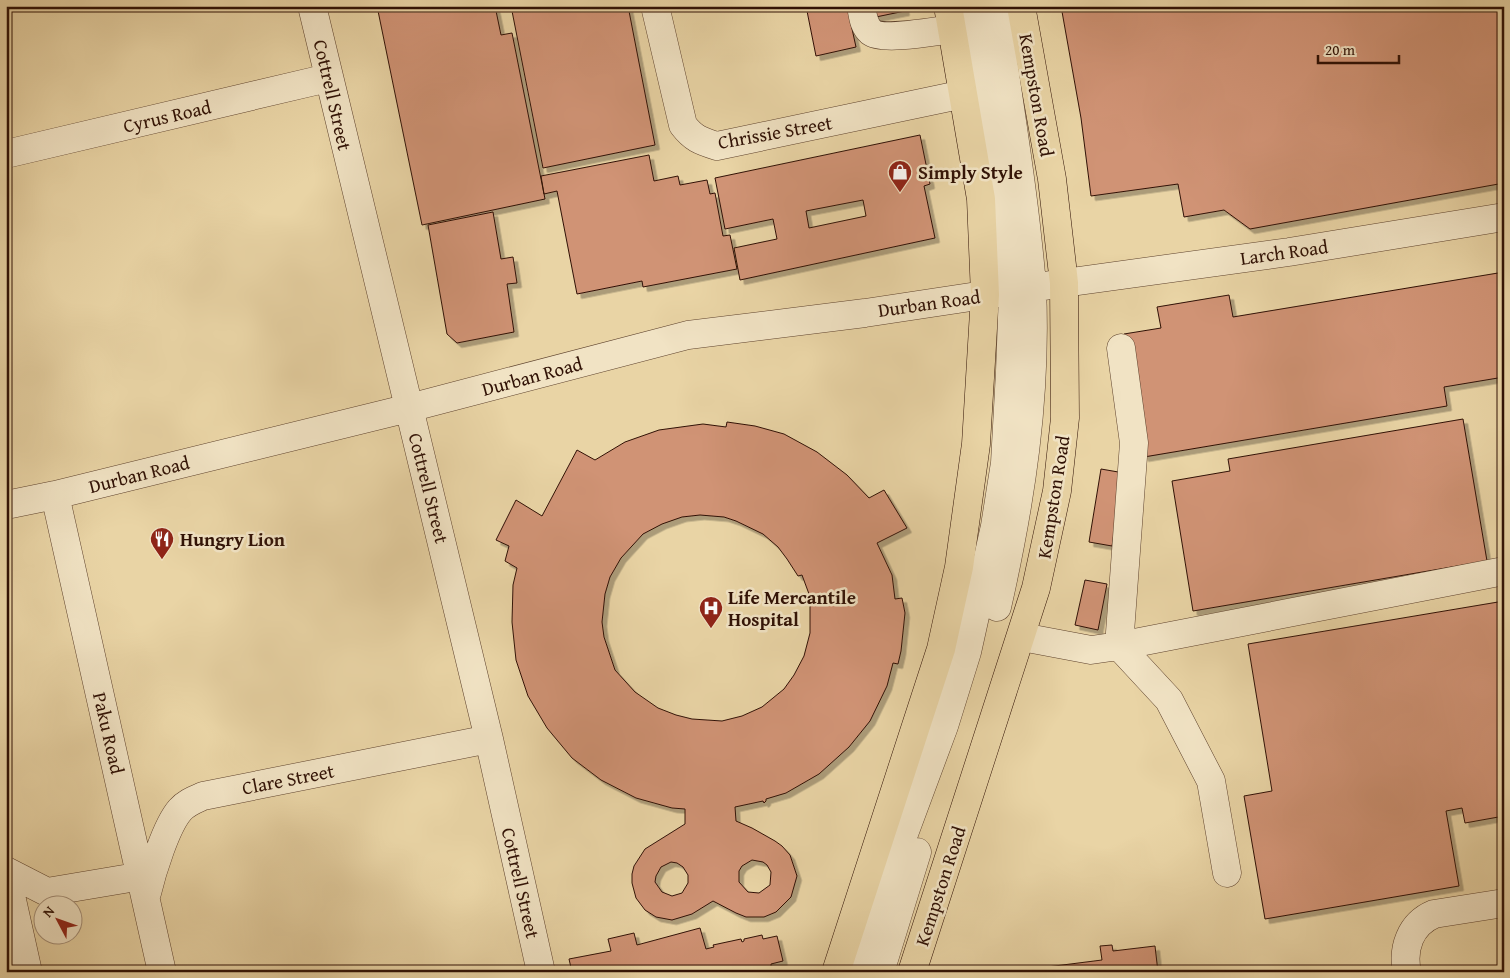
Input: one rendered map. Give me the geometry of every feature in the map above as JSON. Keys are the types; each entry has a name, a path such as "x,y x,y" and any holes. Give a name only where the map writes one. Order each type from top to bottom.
{"main road":[{"name":"Kempston Road","path":"912,972 1022,637 1036,588 1057,491 1065,418 1064,283 1052,179 1021,6"},
{"path":"842,968 941,649 959,567 976,444 985,295 981,199 951,18"}],"street":[{"name":"Cottrell Street","path":"312,6 489,739 541,972"},
{"name":"Chrissie Street","path":"655,6 683,124 692,136 716,146 964,94"},
{"path":"861,6 864,23 872,32 884,37 951,18"},
{"path":"842,968 876,909 944,726 975,619 995,526 1005,463 1010,371 1022,289 999,171 972,6"},
{"path":"880,972 910,871 982,663 1010,548 1026,451 1032,392 1022,289 1021,176 996,6"},
{"name":"Cyrus Road","path":"6,154 328,78"},
{"name":"Larch Road","path":"1064,283 1289,252 1504,217"},
{"name":"Durban Road","path":"6,505 56,495 409,408 688,335 846,315 1064,283"},
{"path":"1121,348 1134,443 1119,646 1169,700 1211,781 1227,873"},
{"name":"Paku Road","path":"56,495 162,972"},
{"path":"1022,637 1091,650 1504,572"},
{"name":"Clare Street","path":"144,885 152,871 172,822 179,811 189,802 203,796 489,739"},
{"path":"6,872 47,892 144,885"},
{"path":"6,872 28,972"},
{"path":"1407,972 1404,958 1406,947 1414,931 1426,918 1434,914 1504,903"}],"building":[{"path":"377,6 495,6 501,35 512,33 545,199 422,225"},
{"path":"511,6 628,6 655,145 543,168"},
{"path":"806,6 847,6 856,47 816,56"},
{"path":"868,6 904,6 905,11 871,18"},
{"path":"1061,6 1504,6 1504,183 1250,229 1224,210 1184,217 1178,184 1091,196 1081,118"},
{"path":"920,135 930,184 924,186 935,238 740,280 734,248 777,239 773,219 725,229 715,178","holes":["863,200 866,216 809,228 806,211"]},
{"path":"649,155 654,181 678,176 680,185 707,180 710,194 715,193 723,236 730,235 737,269 643,287 642,281 577,294 557,191 544,194 541,176"},
{"path":"493,212 501,259 513,257 517,283 507,284 514,332 457,343 447,334 428,225"},
{"path":"1504,272 1504,377 1444,387 1447,406 1144,457 1124,334 1161,328 1157,307 1229,295 1233,317"},
{"path":"1463,419 1487,561 1193,611 1172,481 1230,471 1228,459"},
{"path":"727,422 755,426 784,434 817,452 847,475 869,498 884,490 907,528 877,543 892,575 895,599 902,598 905,613 901,651 898,664 893,663 887,686 870,721 849,747 819,774 786,793 766,799 764,803 763,801 735,807 736,821 775,841 790,855 797,876 791,897 776,912 764,917 746,917 713,901 692,914 672,920 656,917 645,910 636,898 632,874 634,866 645,849 685,824 685,809 672,808 636,798 601,780 572,758 547,728 528,696 516,660 512,622 513,585 517,568 505,561 509,546 496,540 516,500 542,516 577,450 595,460 625,442 659,430 703,424 726,427","holes":["700,515 724,517 763,534 778,547 798,576 802,575 809,594 810,633 804,656 794,675 784,689 762,707 742,716 722,721 692,719 676,715 658,708 635,692 615,670 604,637 602,622 605,594 610,577 621,558 643,534 662,524 682,517","752,860 763,862 771,872 770,885 759,893 748,892 739,882 739,871 742,866","671,862 683,867 688,875 688,883 682,893 672,896 662,892 655,882 661,867"]},
{"path":"1101,469 1124,473 1112,546 1089,542"},
{"path":"1085,580 1107,584 1098,630 1075,625"},
{"path":"1504,601 1504,816 1465,823 1462,808 1446,811 1459,886 1265,919 1244,796 1272,791 1248,644"},
{"path":"700,928 706,949 714,947 713,945 741,939 742,942 744,939 762,935 763,939 777,936 783,961 771,964 771,969 774,968 774,972 572,972 569,959 611,951 608,939 634,933 637,945"},
{"path":"1112,945 1113,951 1155,946 1158,972 1031,972 1031,969 1102,960 1100,946"}],"place":[{"name":"Simply Style","path":"900,193"},
{"name":"Hungry Lion","path":"162,560"},
{"name":"Life Mercantile Hospital","path":"711,629"}]}
